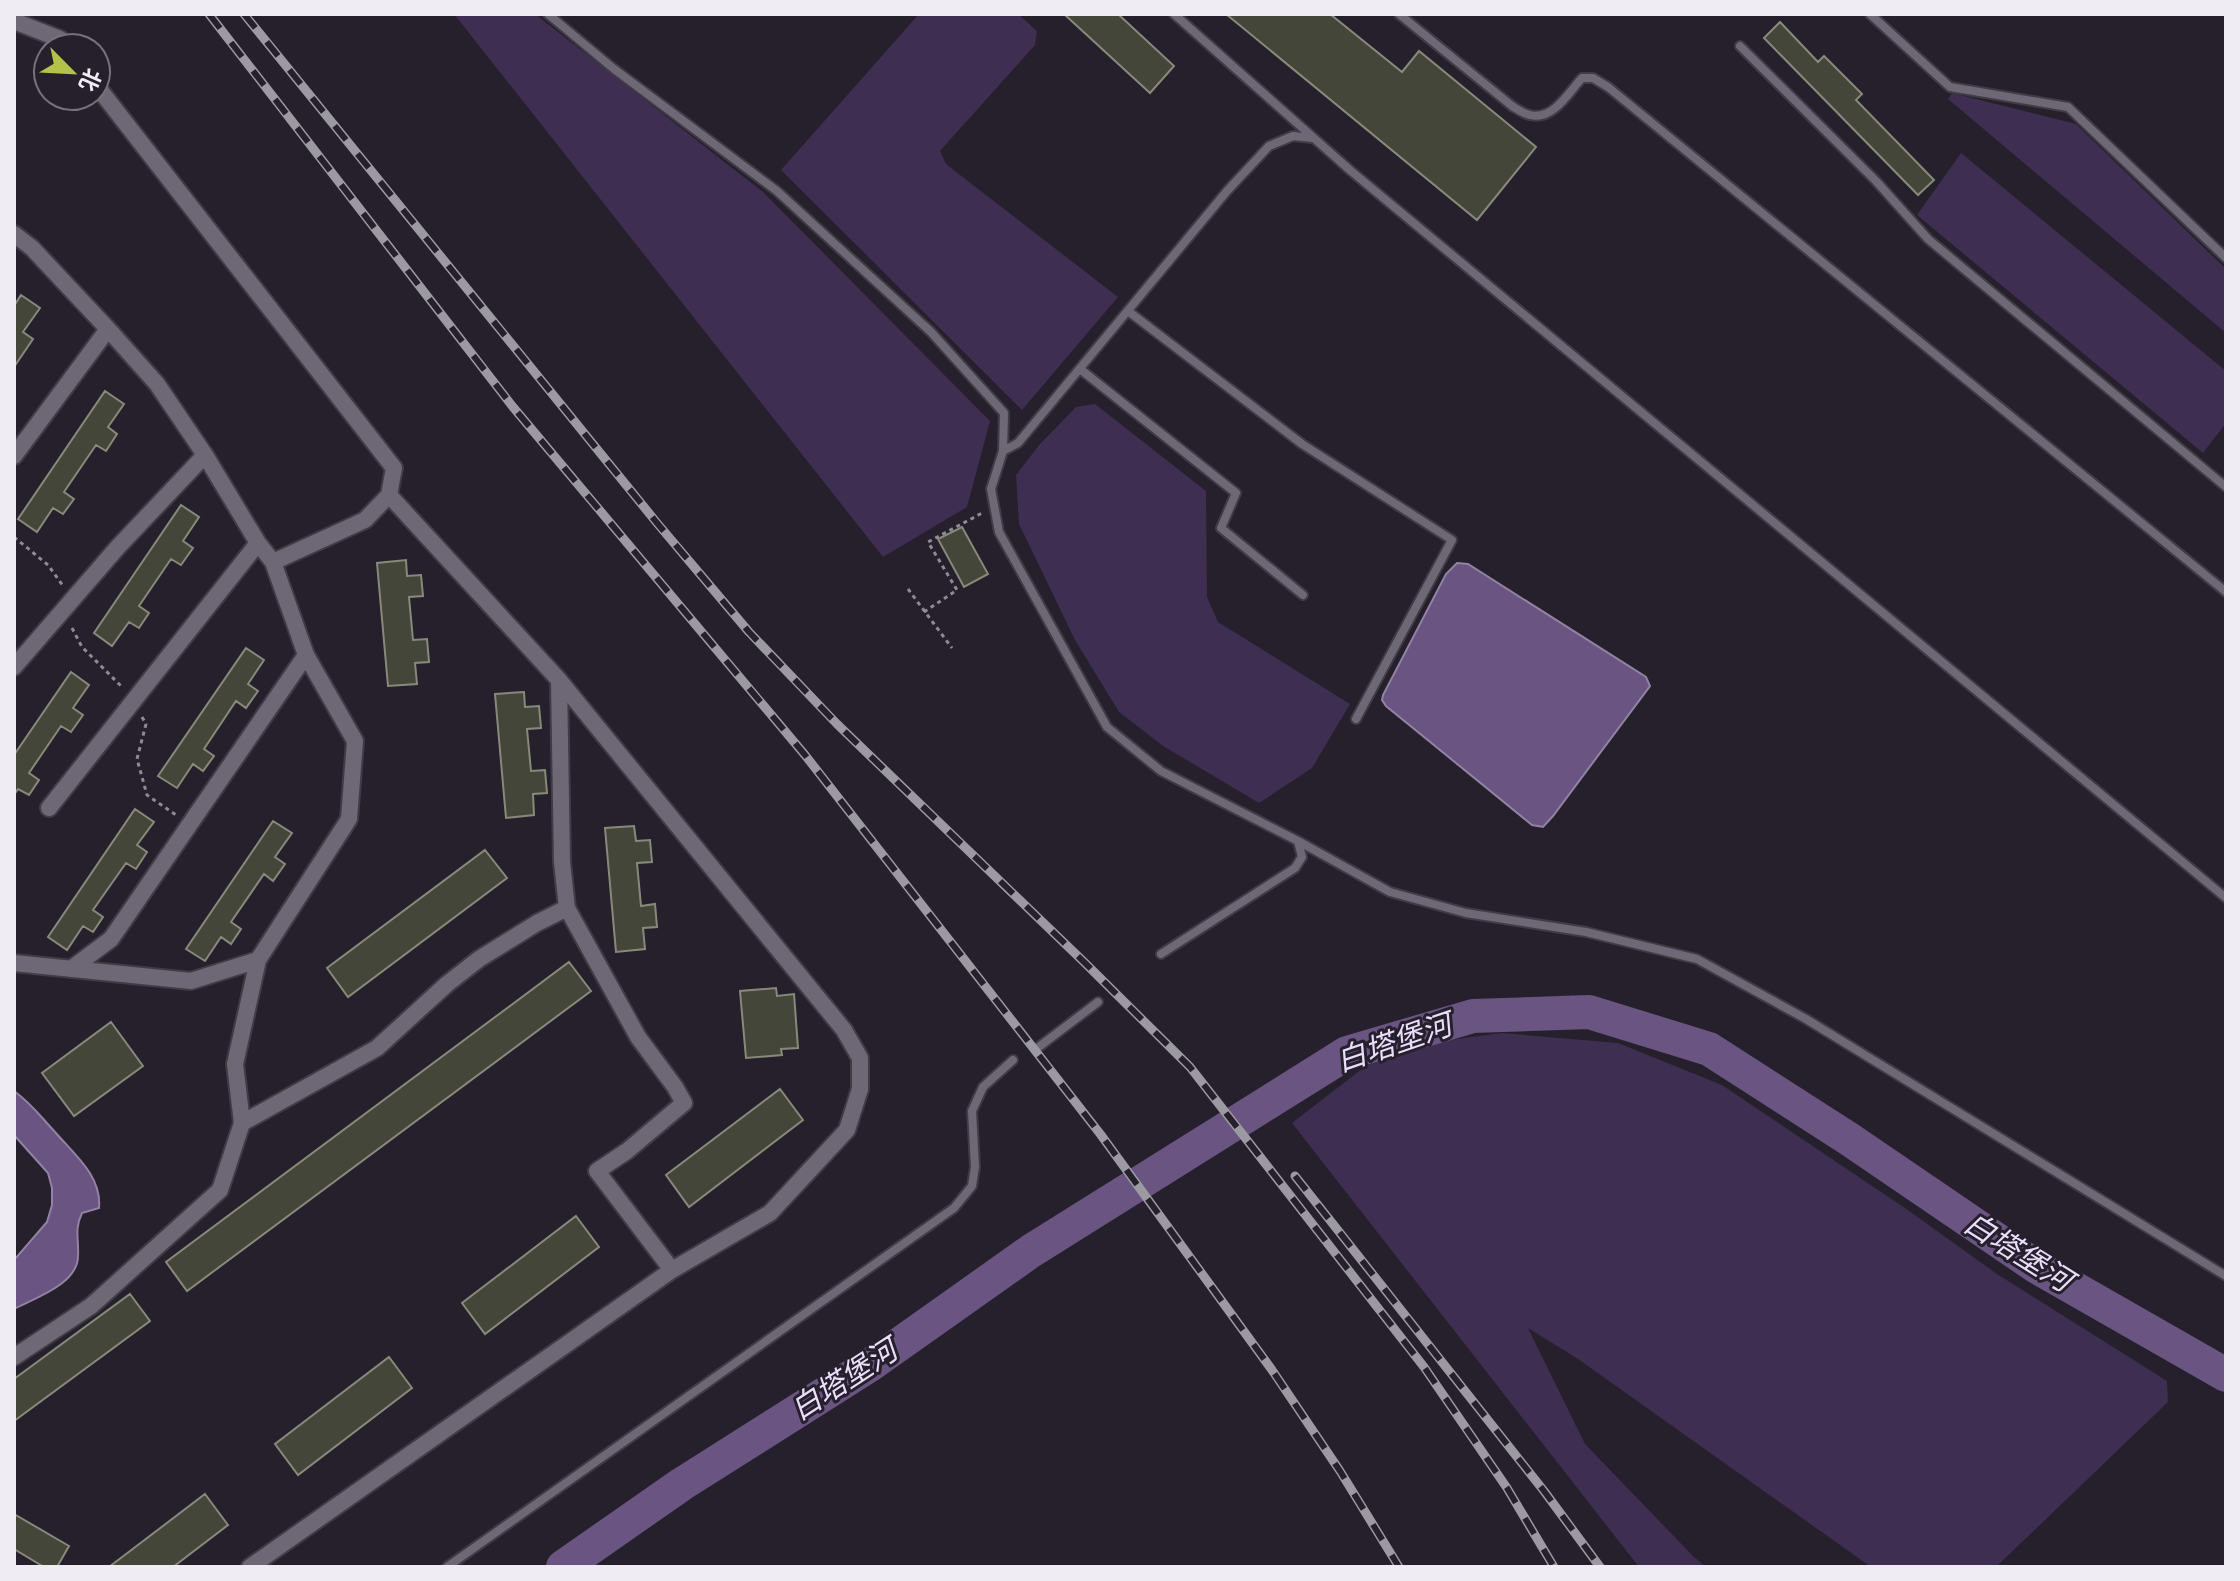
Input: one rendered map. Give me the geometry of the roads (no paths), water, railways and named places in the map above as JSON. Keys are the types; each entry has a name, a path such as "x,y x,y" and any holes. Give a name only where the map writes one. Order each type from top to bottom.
{"street":[{"path":"14,21 42,32"},
{"path":"112,106 394,468 389,495 365,520 273,562"},
{"path":"14,234 32,248 157,384 205,455 258,543 273,562 306,655 355,741 349,819 258,960 235,1064 242,1123 220,1190 91,1306 14,1357"},
{"path":"14,456 108,329"},
{"path":"14,667 117,548 205,455"},
{"path":"250,1567 672,1270 770,1213 847,1130 860,1089 860,1058 844,1030 559,680 389,495"},
{"path":"49,808 258,543"},
{"path":"71,969 111,939 306,655"},
{"path":"559,680 562,862 567,908 638,1037 684,1103 627,1151 597,1171 672,1270"},
{"path":"242,1123 377,1048 479,959 567,908"},
{"path":"14,963 191,981 258,960"}],"lane":[{"path":"548,14 614,69 777,191 931,332 1004,413 1003,451 991,489 999,532 1107,727 1161,771 1390,892 1466,913 1586,932 1697,959 1806,1019 2226,1276"},
{"path":"1174,14 1351,171 2226,898"},
{"path":"1399,14 1512,106 1529,115 1543,116 1556,108 1582,78 1593,78 1608,87 2226,592"},
{"path":"1870,14 1950,87 2068,107 2226,258"},
{"path":"1740,46 1876,181 1928,239 2226,487"},
{"path":"1003,451 1018,443 1227,191 1269,146 1293,136 1314,138"},
{"path":"1128,311 1302,444 1452,540 1356,719"},
{"path":"1080,369 1236,493 1221,528 1303,595"},
{"path":"1161,954 1295,868 1302,857 1298,841"},
{"path":"1040,1046 1098,1002"},
{"path":"447,1567 954,1208 972,1186 975,1167 972,1111 983,1087 1013,1060"}],"waterway":[{"name":"白塔堡河","path":"563,1567 682,1484 870,1365 1031,1251 1347,1053 1473,1016 1589,1012 1709,1049 1849,1139 2037,1267 2226,1375"}],"railway":[{"path":"209,14 513,407 805,755 1101,1135 1272,1370 1340,1471 1399,1567"},
{"path":"244,14 749,632 837,724 1190,1067 1424,1367 1507,1488 1554,1567"},
{"path":"1295,1176 1544,1491 1600,1567"}]}
